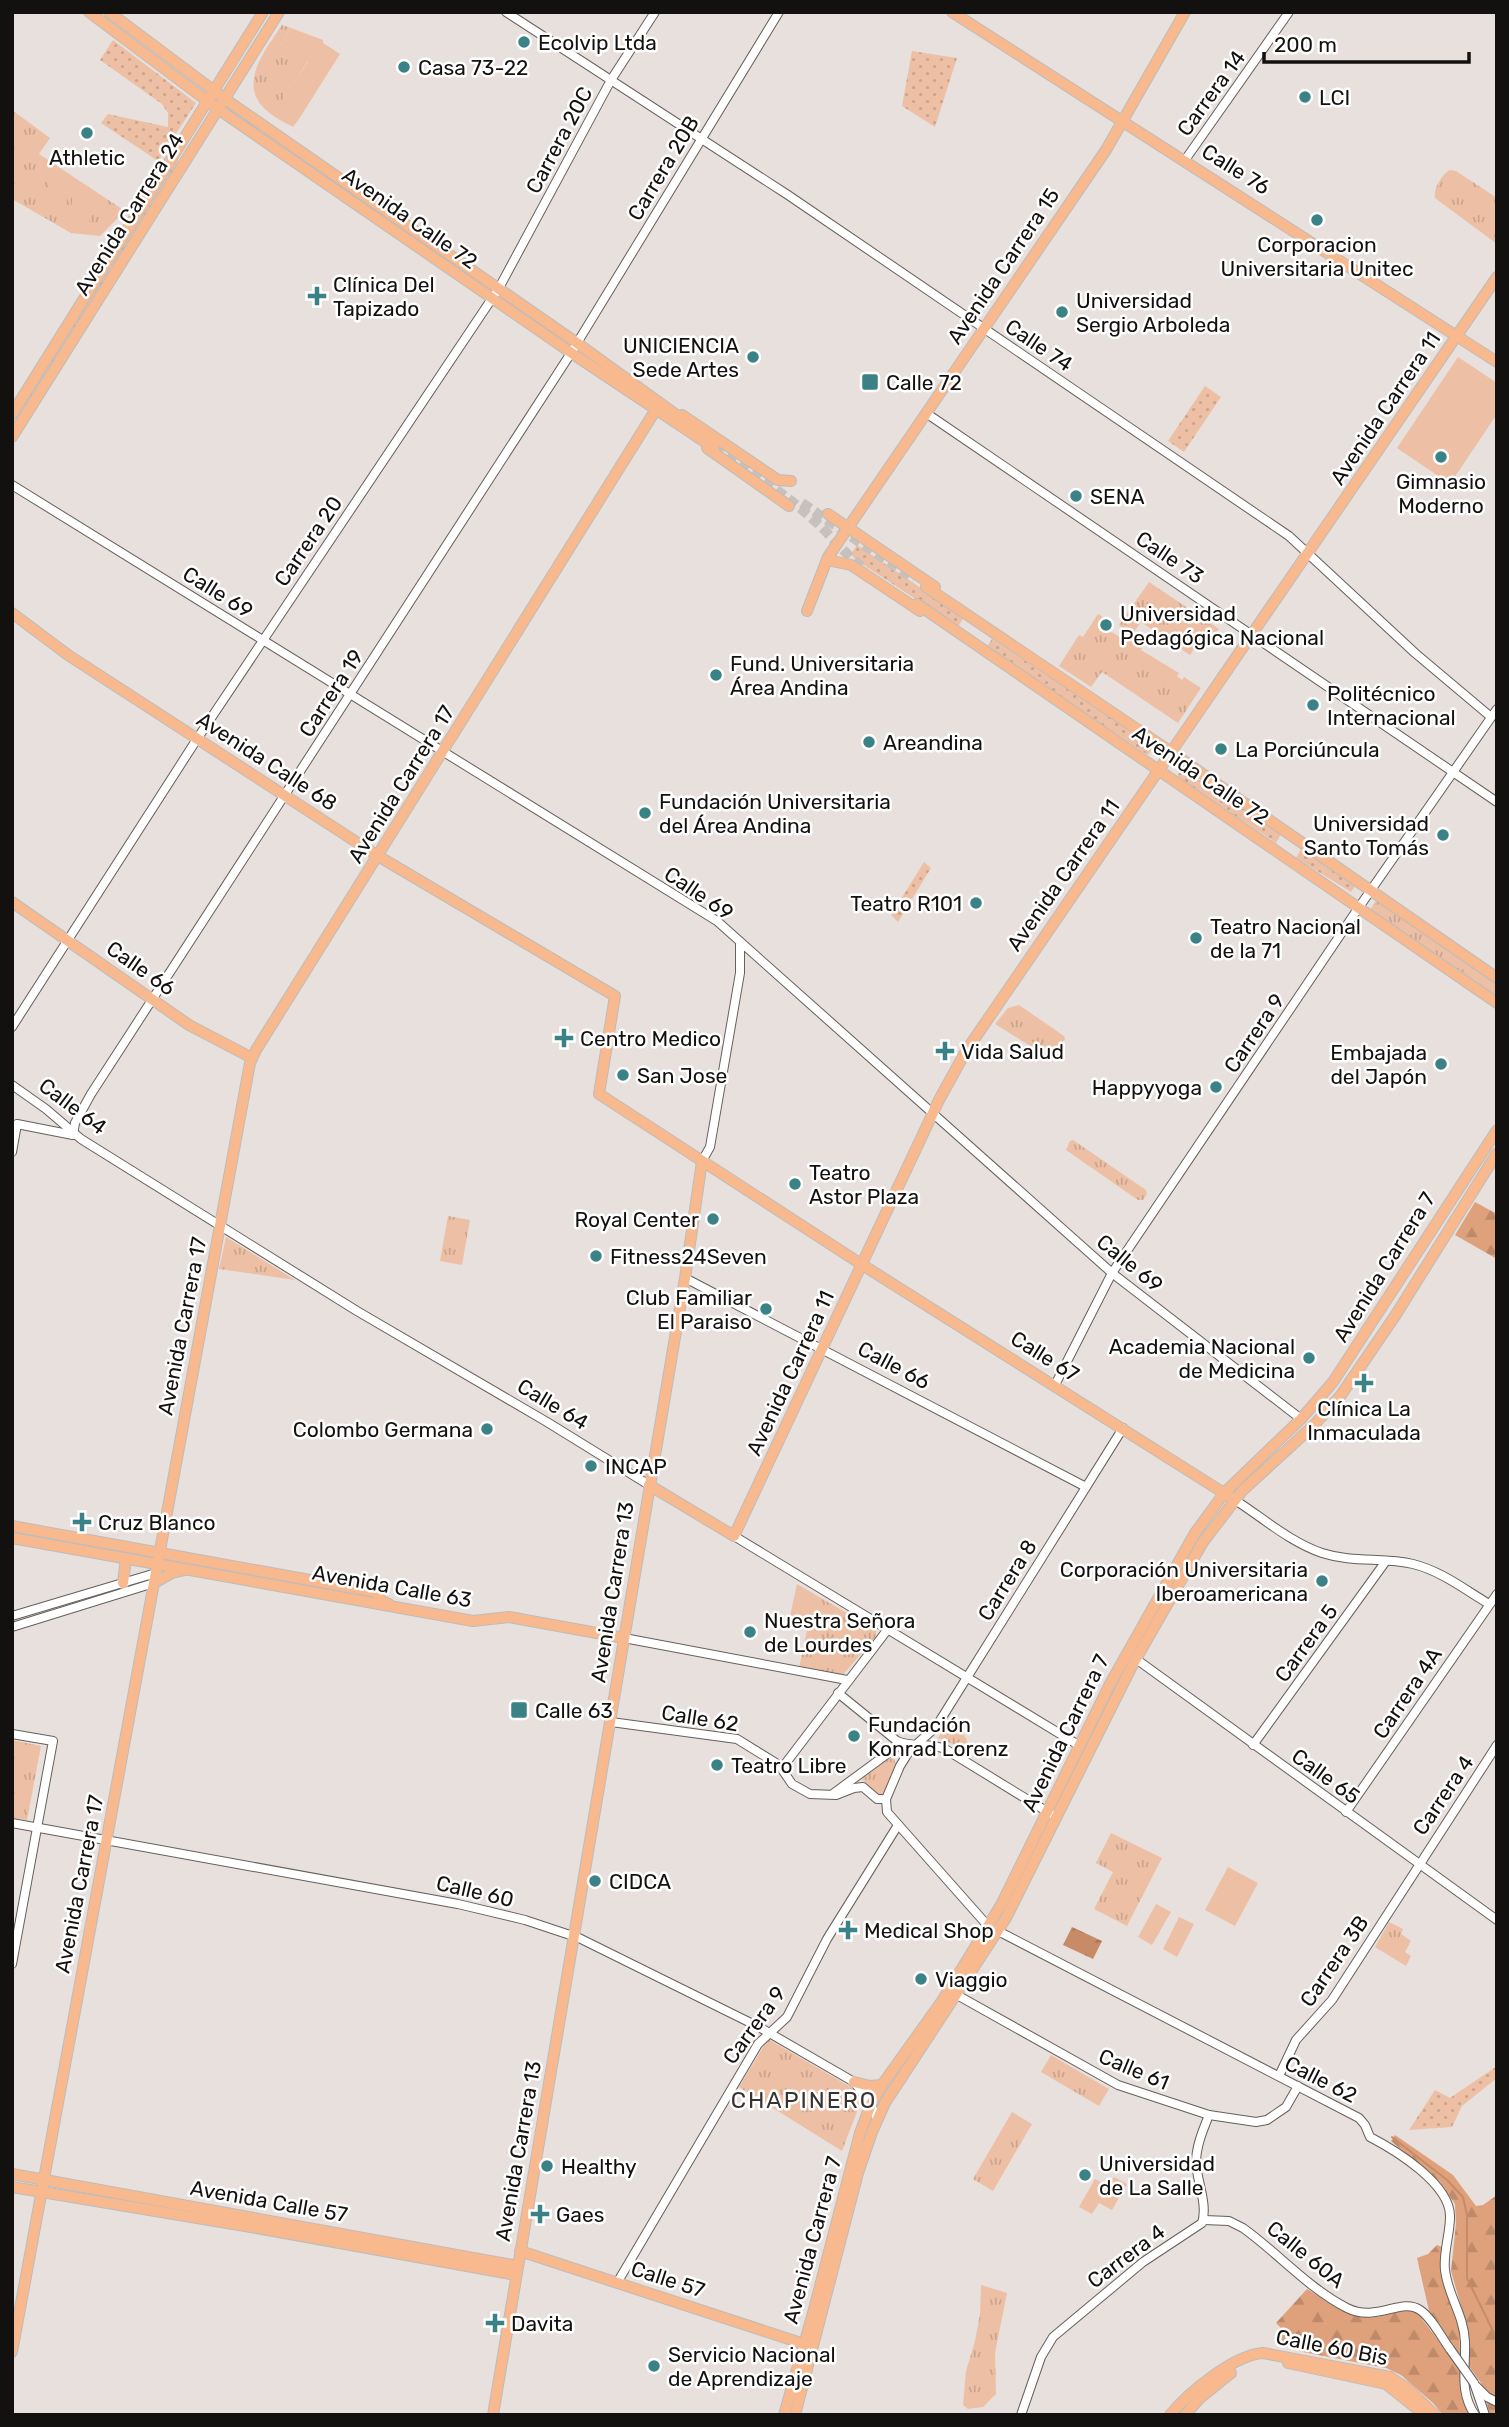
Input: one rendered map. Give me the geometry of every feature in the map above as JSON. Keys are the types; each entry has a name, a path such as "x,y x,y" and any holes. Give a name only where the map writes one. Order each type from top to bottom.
{"main road":[{"name":"Avenida Calle 72","path":"89,12 218,109 571,353 716,445"},
{"name":"Avenida Calle 72","path":"109,12 215,92 578,343 657,406"},
{"name":"Avenida Carrera 24","path":"12,437 279,12"},
{"name":"Calle 76","path":"953,12 1497,362"},
{"name":"Avenida Carrera 15","path":"807,611 827,560 1124,121 1185,12"},
{"name":"Avenida Carrera 24","path":"12,414 261,15"},
{"path":"261,15 271,25"},
{"name":"Avenida Carrera 11","path":"734,1536 947,1083 979,1031 1497,277"},
{"path":"657,406 730,464 789,506"},
{"path":"657,406 778,480 791,481"},
{"name":"Avenida Carrera 17","path":"12,2352 252,1058 657,406"},
{"path":"828,514 960,605 982,624"},
{"path":"827,560 854,567 971,641"},
{"name":"Avenida Calle 72","path":"926,587 1171,752 1497,978"},
{"name":"Avenida Calle 72","path":"917,604 1497,1003"},
{"name":"Avenida Calle 68","path":"12,613 68,655 378,856 615,996 599,1094"},
{"name":"Calle 66","path":"12,902 189,1025 252,1058"},
{"name":"Calle 67","path":"599,1094 861,1264 1235,1500"},
{"name":"Avenida Carrera 7","path":"1052,1815 1080,1745 1122,1661 1182,1553 1224,1493 1301,1419 1342,1370 1497,1130"},
{"name":"Avenida Carrera 7","path":"796,2415 858,2173 877,2119 897,2084 957,1995 993,1928 1001,1905 1197,1552 1235,1500 1312,1428 1341,1395 1395,1316 1497,1153"},
{"name":"Avenida Carrera 13","path":"493,2415 685,1278 702,1161"},
{"name":"Calle 64","path":"649,1485 734,1536"},
{"name":"Avenida Calle 63","path":"12,1526 156,1568 376,1592 382,1601 397,1607"},
{"name":"Avenida Calle 63","path":"12,1538 126,1558 156,1568 192,1569 473,1621 509,1617 624,1638"},
{"path":"123,1583 126,1558"},
{"path":"156,1568 172,1573 192,1569"},
{"name":"Avenida Carrera 7","path":"784,2415 860,2133 871,2104 993,1928"},
{"path":"854,2082 870,2086 882,2085"},
{"name":"Avenida Calle 57","path":"12,2174 517,2270"},
{"name":"Avenida Calle 57","path":"12,2187 517,2270"},
{"name":"Calle 57","path":"520,2250 804,2344"},
{"name":"Calle 60 Bis","path":"1219,2378 1248,2356 1263,2353 1278,2355 1390,2377 1409,2389 1436,2415"},
{"name":"Calle 60 Bis","path":"1219,2378 1248,2362 1264,2359 1379,2382 1396,2390 1425,2415"},
{"path":"1170,2415 1181,2403 1219,2378"},
{"path":"1185,2415 1219,2378"},
{"path":"1364,2388 1379,2382"}],"street":[{"name":"Calle 74","path":"506,12 984,328 1289,536 1415,653 1494,713"},
{"name":"Carrera 20C","path":"499,288 611,80 655,12"},
{"name":"Carrera 20B","path":"578,343 779,12"},
{"name":"Carrera 14","path":"1185,160 1289,12"},
{"name":"Carrera 20","path":"12,1027 262,640 499,288"},
{"name":"Carrera 19","path":"74,1135 75,1123 91,1094 578,343"},
{"name":"Calle 73","path":"926,413 1497,803"},
{"name":"Calle 69","path":"12,485 712,918 1112,1273 1301,1419"},
{"name":"Carrera 9","path":"1055,1385 1112,1273 1359,907 1494,713"},
{"name":"Avenida Carrera 13","path":"702,1161 710,1147 740,973 740,943"},
{"name":"Calle 64","path":"12,1085 46,1109 74,1135 220,1227 649,1485"},
{"path":"12,1152 17,1124 74,1135"},
{"name":"Calle 66","path":"685,1278 1086,1487"},
{"name":"Carrera 8","path":"915,1746 932,1732 1122,1428"},
{"name":"Calle 67","path":"1235,1500 1305,1546 1345,1558 1411,1563 1434,1572 1489,1604"},
{"name":"Calle 64","path":"734,1536 1080,1745"},
{"name":"Carrera 5","path":"1253,1745 1386,1562"},
{"path":"12,1616 123,1583 156,1568"},
{"path":"12,1627 156,1568"},
{"name":"Carrera 4A","path":"1346,1812 1497,1594"},
{"path":"782,1768 888,1629"},
{"name":"Avenida Calle 63","path":"624,1638 847,1680"},
{"name":"Calle 65","path":"1136,1659 1497,1920"},
{"path":"838,1693 902,1743 915,1746 933,1745 945,1749 1052,1815"},
{"name":"Calle 62","path":"611,1722 728,1736 748,1744 782,1768 797,1788 810,1794 827,1796"},
{"path":"12,1734 53,1741 12,1964"},
{"path":"827,1796 902,1743"},
{"name":"Carrera 4","path":"1418,1864 1497,1745"},
{"path":"827,1796 842,1794 859,1787 866,1789 877,1799 886,1800 900,1766 915,1746"},
{"path":"886,1756 894,1756 900,1766"},
{"name":"Calle 62","path":"886,1800 886,1810 898,1825 993,1928 1359,2118 1370,2137 1382,2143 1439,2188 1446,2199 1450,2216 1445,2270 1464,2330 1464,2394 1475,2415"},
{"name":"Calle 60","path":"12,1823 458,1904 518,1918 574,1936 770,2032 854,2082 871,2104 877,2119"},
{"name":"Carrera 9","path":"617,2283 758,2044 787,2017 827,1939 898,1825"},
{"name":"Carrera 3B","path":"1279,2076 1296,2040 1332,2000 1418,1864"},
{"name":"Calle 61","path":"957,1995 1118,2085 1209,2115 1256,2122 1267,2120 1286,2107 1297,2086"},
{"path":"1203,2220 1196,2156 1209,2115"},
{"name":"Carrera 4","path":"1021,2415 1041,2357 1053,2337 1133,2269 1203,2220"},
{"name":"Calle 60A","path":"1203,2220 1229,2221 1244,2228 1323,2292 1353,2311 1376,2314 1404,2305 1416,2307 1423,2312 1474,2383 1497,2404"},
{"name":"Calle 60A","path":"1474,2383 1488,2415"},
{"path":"1488,2415 1497,2404"}],"green space":[{"path":"282,25 291,28 281,44 308,61 279,106 299,119 293,127 265,109 257,99 254,88 257,66"},
{"path":"291,28 323,40 323,43 340,54 299,119 278,106 308,62 281,44"},
{"path":"113,40 196,103 158,161 101,123 108,114 168,127 168,113 162,104 100,60"},
{"path":"912,51 957,58 935,127 902,106"},
{"path":"228,105 488,285 485,289 225,110"},
{"path":"12,110 50,138 39,154 125,211 100,236 71,233 12,199"},
{"path":"181,152 174,171 12,428 12,420"},
{"path":"1450,170 1456,171 1497,198 1497,244 1435,198 1439,182"},
{"path":"50,176 69,178 66,209 47,207"},
{"path":"73,190 92,192 89,224 70,222"},
{"path":"1458,357 1497,383 1497,414 1450,484 1397,448"},
{"path":"1205,386 1221,397 1184,452 1168,441"},
{"path":"857,545 964,617 958,627 856,560 851,554"},
{"path":"1149,582 1219,629 1214,636 1206,631 1190,655 1141,622 1129,639 1142,648 1141,650 1179,673 1177,676 1182,680 1184,677 1201,688 1178,723 1102,672 1091,687 1059,666 1079,635 1083,637 1098,614 1103,617 1099,624 1121,638 1126,630 1119,625"},
{"path":"992,639 1154,746 1148,755 986,648"},
{"path":"1181,769 1281,834 1276,843 1177,777"},
{"path":"1302,848 1356,885 1351,892 1296,858"},
{"path":"924,862 931,868 898,922 891,915"},
{"path":"1376,901 1497,983 1497,996 1370,910"},
{"path":"1019,1005 1064,1036 1065,1039 1053,1057 1048,1057 995,1024 1008,1008"},
{"path":"1073,1140 1146,1190 1147,1194 1143,1200 1138,1200 1066,1150"},
{"path":"1475,1202 1497,1214 1497,1259 1455,1235"},
{"path":"448,1216 470,1220 462,1265 440,1261"},
{"path":"226,1237 295,1280 219,1269"},
{"path":"797,1584 876,1630 876,1636 843,1675 799,1668 809,1621 790,1616"},
{"path":"953,1714 973,1752 938,1738"},
{"path":"12,1740 41,1746 27,1820 12,1818"},
{"path":"894,1758 896,1765 881,1798 862,1779 888,1759"},
{"path":"1111,1833 1162,1858 1127,1926 1094,1909 1113,1872 1096,1863"},
{"path":"1228,1867 1258,1883 1235,1926 1205,1910"},
{"path":"1156,1904 1171,1912 1152,1945 1138,1937"},
{"path":"1179,1917 1194,1924 1177,1957 1163,1949"},
{"path":"1389,1922 1403,1929 1401,1934 1411,1941 1405,1952 1411,1956 1406,1966 1375,1947"},
{"path":"768,2039 854,2089 861,2101 842,2151 739,2087"},
{"path":"1051,2055 1109,2089 1099,2106 1041,2072"},
{"path":"1497,2066 1497,2078 1462,2106 1452,2127 1409,2130 1435,2090 1450,2098"},
{"path":"1012,2112 1032,2124 993,2191 973,2179"},
{"path":"1395,2135 1453,2175 1476,2206 1483,2205 1497,2195 1497,2415 1490,2415 1481,2383 1468,2365 1467,2327 1451,2271 1456,2224 1455,2204 1440,2182 1391,2141"},
{"path":"1114,2177 1127,2184 1112,2210 1099,2203 1092,2214 1079,2207 1095,2179 1108,2186"},
{"path":"1437,2245 1442,2247 1440,2269 1445,2287 1459,2319 1460,2355 1429,2311 1417,2258 1428,2254"},
{"path":"981,2285 1007,2293 995,2353 996,2394 983,2407 968,2409 963,2405 966,2371 980,2314"},
{"path":"1307,2289 1358,2316 1373,2317 1406,2311 1419,2315 1460,2369 1462,2399 1472,2415 1443,2415 1401,2375 1386,2368 1303,2352 1281,2344 1277,2337 1283,2330 1276,2323"}],"water":[{"path":"1072,1927 1102,1941 1093,1959 1063,1945"}],"waterway":[{"path":"1392,2137 1447,2180 1463,2197 1467,2215 1467,2278 1497,2339"}],"tunnel":[{"path":"714,448 791,501 866,570"},
{"path":"802,503 914,579"}],"place":[{"name":"Ecolvip Ltda","path":"524,42"},
{"name":"Casa 73-22","path":"404,67"},
{"name":"LCI","path":"1305,97"},
{"name":"Athletic","path":"87,133"},
{"name":"Corporacion Universitaria Unitec","path":"1317,220"},
{"name":"Clínica Del Tapizado","path":"317,296"},
{"name":"Universidad Sergio Arboleda","path":"1062,312"},
{"name":"UNICIENCIA Sede Artes","path":"753,357"},
{"name":"Calle 72","path":"870,382"},
{"name":"Gimnasio Moderno","path":"1441,457"},
{"name":"SENA","path":"1076,496"},
{"name":"Universidad Pedagógica Nacional","path":"1106,625"},
{"name":"Fund. Universitaria Área Andina","path":"716,675"},
{"name":"Politécnico Internacional","path":"1313,705"},
{"name":"Areandina","path":"869,742"},
{"name":"La Porciúncula","path":"1221,749"},
{"name":"Fundación Universitaria del Área Andina","path":"645,813"},
{"name":"Universidad Santo Tomás","path":"1443,835"},
{"name":"Teatro R101","path":"976,903"},
{"name":"Teatro Nacional de la 71","path":"1196,938"},
{"name":"Centro Medico","path":"564,1038"},
{"name":"Vida Salud","path":"945,1051"},
{"name":"Embajada del Japón","path":"1441,1064"},
{"name":"San Jose","path":"623,1075"},
{"name":"Happyyoga","path":"1216,1087"},
{"name":"Teatro Astor Plaza","path":"795,1184"},
{"name":"Royal Center","path":"713,1219"},
{"name":"Fitness24Seven","path":"596,1256"},
{"name":"Club Familiar El Paraiso","path":"766,1309"},
{"name":"Academia Nacional de Medicina","path":"1309,1358"},
{"name":"Clínica La Inmaculada","path":"1364,1383"},
{"name":"Colombo Germana","path":"487,1429"},
{"name":"INCAP","path":"591,1466"},
{"name":"Cruz Blanco","path":"82,1522"},
{"name":"Corporación Universitaria Iberoamericana","path":"1322,1581"},
{"name":"Nuestra Señora de Lourdes","path":"750,1632"},
{"name":"Calle 63","path":"519,1710"},
{"name":"Fundación Konrad Lorenz","path":"854,1736"},
{"name":"Teatro Libre","path":"717,1765"},
{"name":"CIDCA","path":"595,1881"},
{"name":"Medical Shop","path":"848,1930"},
{"name":"Viaggio","path":"921,1979"},
{"name":"Healthy","path":"547,2166"},
{"name":"Universidad de La Salle","path":"1085,2175"},
{"name":"Gaes","path":"540,2214"},
{"name":"Davita","path":"495,2323"},
{"name":"Servicio Nacional de Aprendizaje","path":"654,2366"}],"district":[{"name":"CHAPINERO","path":"804,2100"}]}
